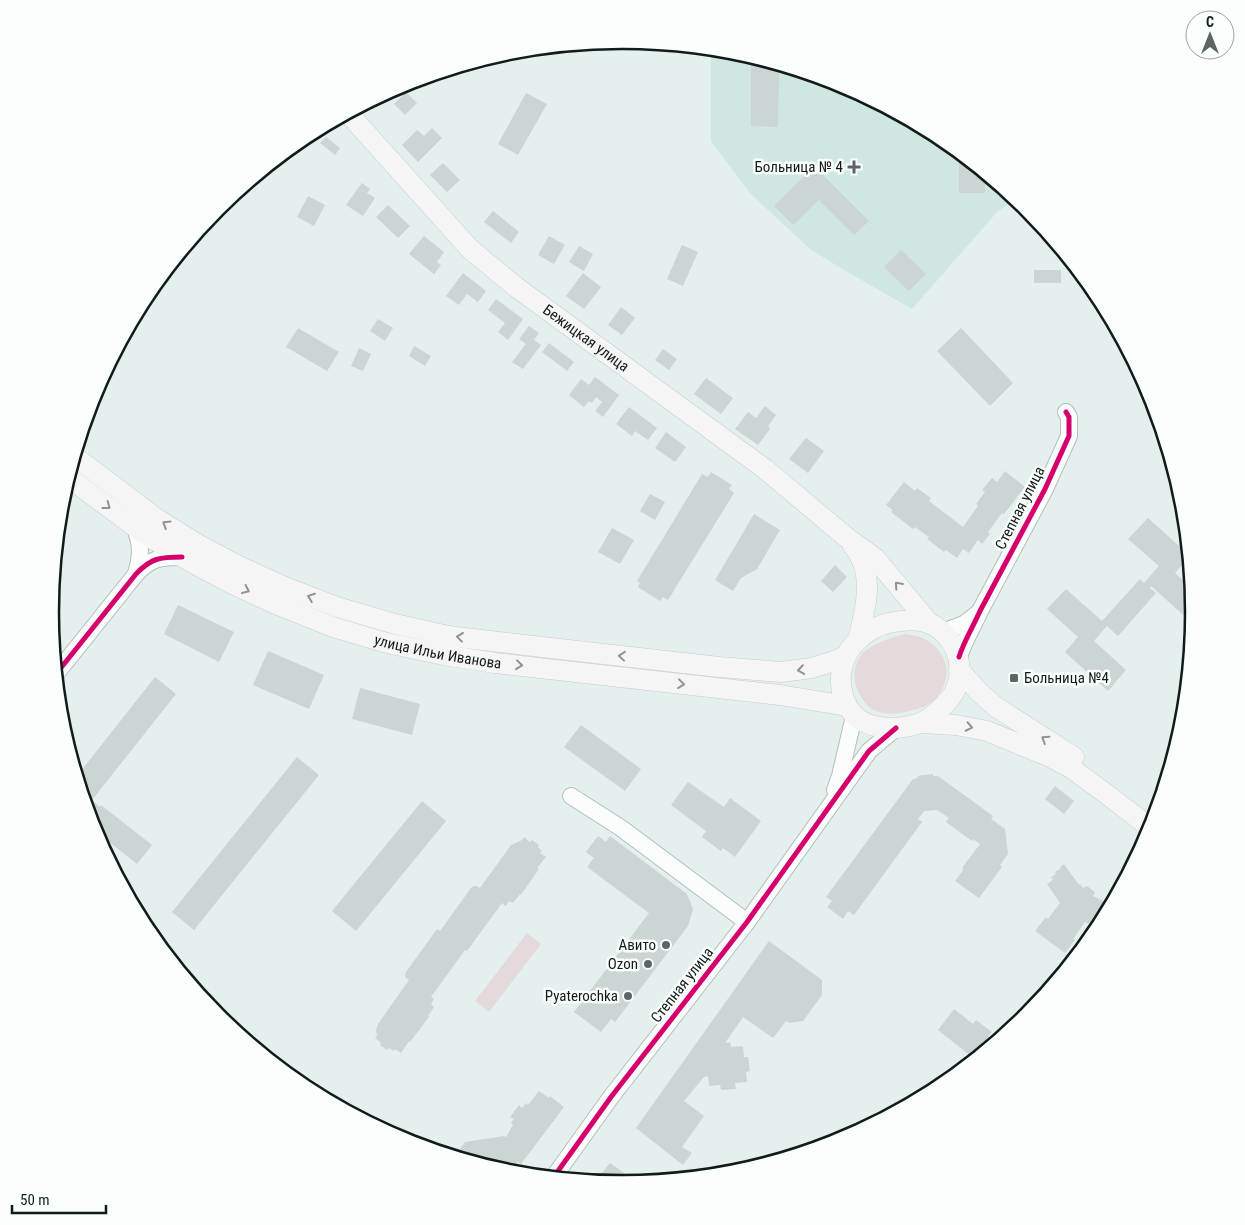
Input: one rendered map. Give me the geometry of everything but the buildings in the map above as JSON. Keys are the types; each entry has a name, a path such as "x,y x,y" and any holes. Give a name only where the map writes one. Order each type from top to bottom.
{"main road":[{"name":"Бежицкая улица","path":"352,118 470,249 516,288 766,469 846,537"},
{"name":"улица Ильи Иванова","path":"80,461 157,519 199,545 241,567 285,587 337,607 395,624 448,636 718,667 781,672 812,668 834,661 852,648"},
{"name":"улица Ильи Иванова","path":"75,482 146,535 232,584 333,627 387,643 494,663 780,695 851,711"},
{"path":"846,537 874,558 936,628 952,641 959,664 979,692 996,707 1085,765 1148,814"},
{"path":"846,537 859,552 867,574 868,592 852,648 841,673 844,698 851,711 862,721 875,726 896,728 921,723 956,725 987,731 1048,756 1071,768 1145,823"},
{"path":"852,648 871,630 898,621 913,620 936,628"},
{"path":"921,723 936,713 957,687 959,664"}],"street":[{"name":"Степная улица","path":"959,664 964,643 1045,490 1069,436 1066,412"},
{"path":"134,526 141,550 136,574"},
{"path":"62,667 144,565 154,560 182,557"},
{"path":"936,628 964,624 980,611"},
{"path":"829,806 840,776 851,711"},
{"path":"829,806 869,750 896,728"},
{"path":"571,796 621,828 747,922"},
{"name":"Степная улица","path":"557,1172 611,1097 747,922 829,806"}],"shaded area":[{"name":"Больница № 4","path":"711,56 768,68 804,79 872,107 904,124 966,165 1010,204 998,211 912,309 810,249 750,193 711,141"},
{"path":"905,634 920,637 936,648 942,655 945,663 946,681 936,698 925,706 899,713 876,711 866,704 857,689 855,678 856,665 861,655 870,647 884,640"},
{"path":"527,933 541,944 489,1012 475,1001"}],"cycle path":[{"path":"959,657 980,611 1045,489 1069,436 1069,417 1066,412"},
{"path":"62,667 141,569 156,560 168,557 182,557"},
{"path":"557,1172 611,1097 747,922 869,751 896,728"}],"place":[{"name":"Больница № 4","path":"854,167"},
{"name":"Больница №4","path":"1014,678"},
{"name":"Авито","path":"666,945"},
{"name":"Ozon","path":"648,964"},
{"name":"Pyaterochka","path":"628,996"}]}
